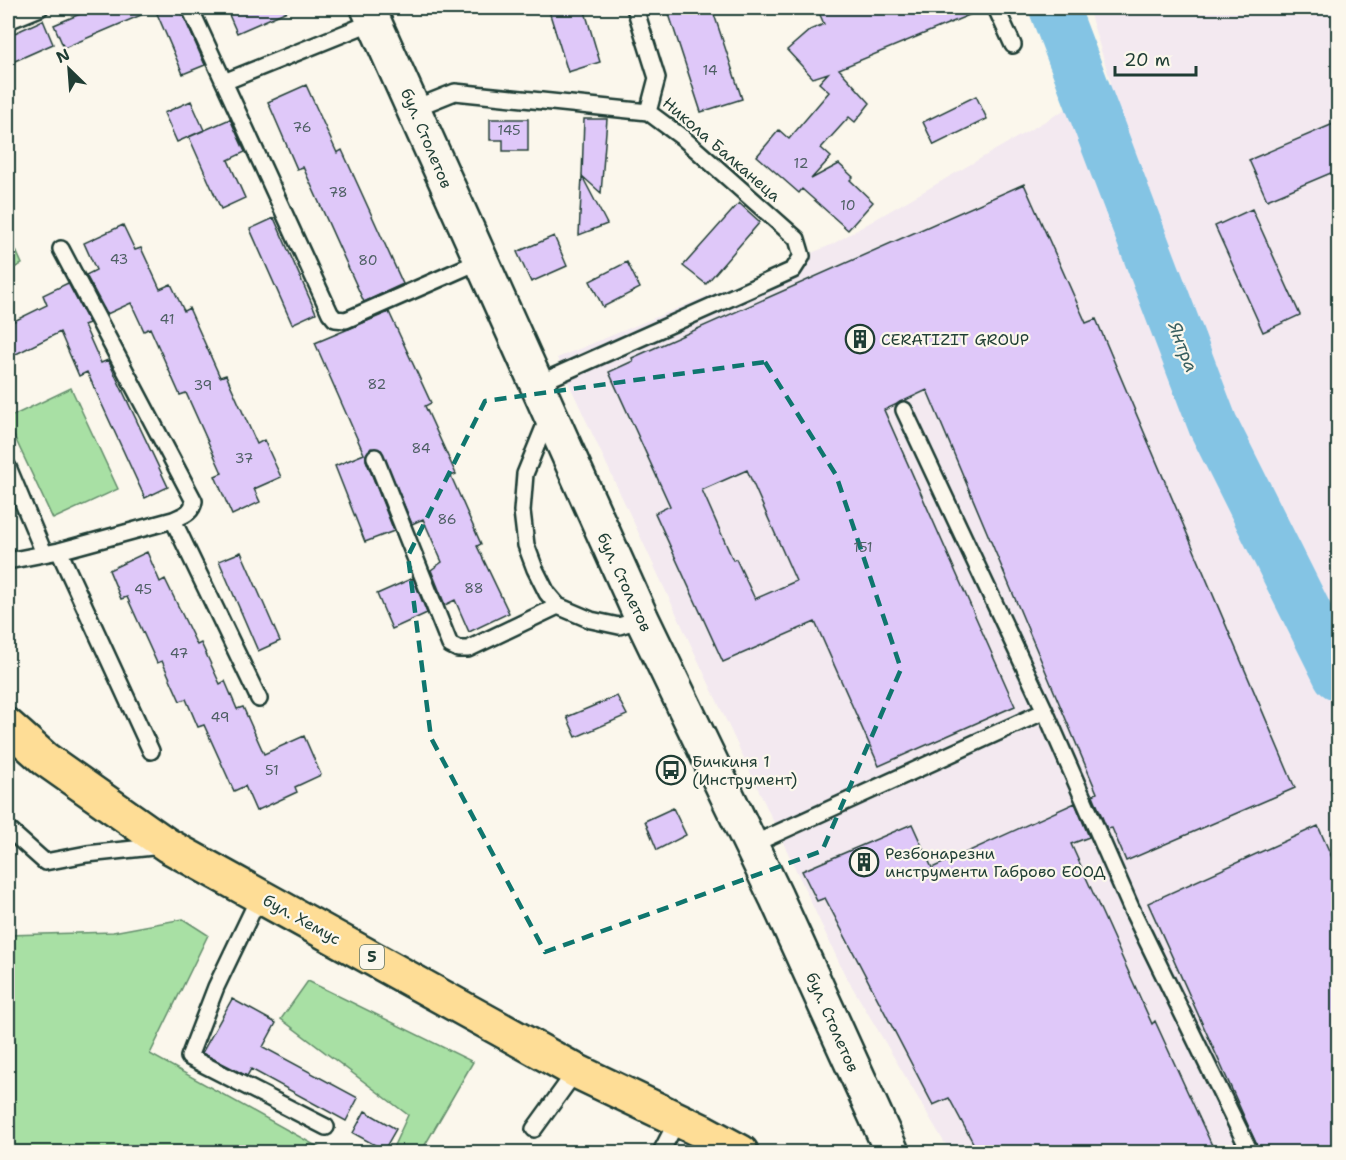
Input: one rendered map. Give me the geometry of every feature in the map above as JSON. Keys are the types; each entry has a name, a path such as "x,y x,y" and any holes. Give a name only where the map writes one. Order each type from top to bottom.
{"main road":[{"name":"бул. Столетов","path":"371,14 415,108 535,385 642,619 751,845 892,1152"},
{"name":"бул. Хемус","path":"8,726 45,759 167,845 576,1071 678,1119 741,1152"}],"lane":[{"path":"8,21 40,8"},
{"path":"190,8 330,313 335,319 346,320 480,261"},
{"name":"Никола Балканеца","path":"535,385 793,270 802,256 797,239 683,138 648,112 657,78 635,8"},
{"path":"996,8 1013,45"},
{"path":"224,82 371,14"},
{"path":"415,108 455,92 648,112"},
{"path":"8,561 52,552 173,519 188,514 193,508 194,501 61,249"},
{"path":"904,410 1045,711 1132,910 1250,1152"},
{"path":"549,415 525,474 522,511 526,545 535,569 547,593 558,606 591,620 619,626 642,619"},
{"path":"375,457 450,645 458,649 468,649 558,606"},
{"path":"8,467 151,751"},
{"path":"173,519 259,699"},
{"path":"751,845 1045,711"},
{"path":"8,829 45,862 87,854 167,845"},
{"path":"260,895 216,987 189,1057 326,1127"},
{"path":"534,1129 576,1071"},
{"path":"661,1152 678,1119"}],"highlighted area":[{"path":"765,362 836,475 901,669 822,851 545,952 431,738 408,556 485,401"}],"shaded area":[{"path":"1088,8 1338,8 1338,1152 950,1152 844,973 557,358 831,245 1111,83"}],"green space":[{"path":"8,232 22,264 8,271"},
{"path":"71,388 118,489 53,519 8,423 8,418"},
{"path":"183,919 208,935 150,1054 327,1152 8,1152 8,935 113,932"},
{"path":"308,981 473,1062 421,1152 391,1152 408,1115 281,1019"}],"building":[{"path":"94,8 180,8 205,65 183,74 155,9 64,48 54,25"},
{"path":"226,8 294,8 237,33"},
{"path":"548,8 584,8 600,62 568,72"},
{"path":"667,8 712,8 742,99 701,112"},
{"path":"817,8 986,8 839,69 870,103 855,122 849,117 821,148 831,157 811,179 839,164 853,177 850,180 873,202 848,230 802,189 799,193 757,156 779,130 789,139 829,92 819,83 828,73 813,78 787,50 810,30 824,24"},
{"path":"43,20 53,44 8,64 8,36"},
{"path":"306,85 337,153 342,150 403,284 364,302 303,167 297,169 268,102"},
{"path":"976,96 987,119 934,145 923,122"},
{"path":"191,101 204,130 177,142 164,113"},
{"path":"230,119 245,152 228,160 245,198 221,209 189,137"},
{"path":"490,119 528,119 528,151 503,151 503,140 490,140"},
{"path":"584,119 607,119 601,193 582,176"},
{"path":"1338,122 1338,170 1267,200 1249,160"},
{"path":"582,176 607,224 579,235"},
{"path":"1024,184 1086,323 1096,319 1295,788 1126,861 1112,828 1107,829 1093,795 1097,793 927,390 884,410 1015,706 879,766 815,622 723,662 655,513 670,506 609,372 633,361 632,358","holes":["747,470 796,581 755,599 736,559 733,560 702,490"]},
{"path":"739,203 760,222 706,284 683,266"},
{"path":"1252,209 1300,315 1263,332 1215,226"},
{"path":"274,218 316,313 292,324 250,229"},
{"path":"123,225 135,250 141,248 160,289 171,284 184,311 189,308 220,377 226,375 257,444 264,440 281,477 254,489 260,502 232,515 215,476 222,473 186,393 180,395 150,328 144,331 131,303 107,314 86,275 96,270 84,243"},
{"path":"554,236 567,266 531,282 517,252"},
{"path":"627,262 640,288 603,307 590,281"},
{"path":"68,283 89,323 84,325 101,363 108,360 168,487 145,498 87,372 79,376 60,332 8,358 8,324 47,305 43,295"},
{"path":"389,312 431,403 425,406 456,474 451,476 481,544 477,546 509,613 469,632 455,600 445,605 431,570 442,562 423,519 412,524 381,450 371,448 366,455 366,460 394,531 365,542 335,466 364,454 315,343"},
{"path":"147,552 160,582 165,579 197,645 201,643 220,684 225,681 237,709 243,707 264,754 304,736 321,775 295,787 297,792 256,811 245,786 234,791 204,725 198,727 186,699 180,701 162,661 157,663 127,597 121,599 109,570"},
{"path":"241,552 280,641 258,651 219,561"},
{"path":"413,578 427,613 392,629 377,594"},
{"path":"617,696 627,715 576,737 567,717"},
{"path":"1075,803 1089,837 1071,844 1152,1024 1155,1021 1215,1152 978,1152 949,1098 933,1105 825,898 817,901 802,871 912,824 932,868"},
{"path":"673,808 686,835 657,850 645,821"},
{"path":"1318,826 1338,871 1338,1152 1260,1152 1148,903"},
{"path":"232,999 276,1023 263,1047 358,1098 346,1121 251,1069 247,1076 202,1053"},
{"path":"365,1111 396,1129 384,1150 353,1133"}],"waterway":[{"name":"Янтра","path":"1054,8 1213,425 1338,675"}],"place":[{"name":"CERATIZIT GROUP","path":"860,339"},
{"name":"Бичкиня 1 (Инструмент)","path":"671,770"},
{"name":"Резбонарезни инструменти Габрово ЕООД","path":"864,862"}]}
